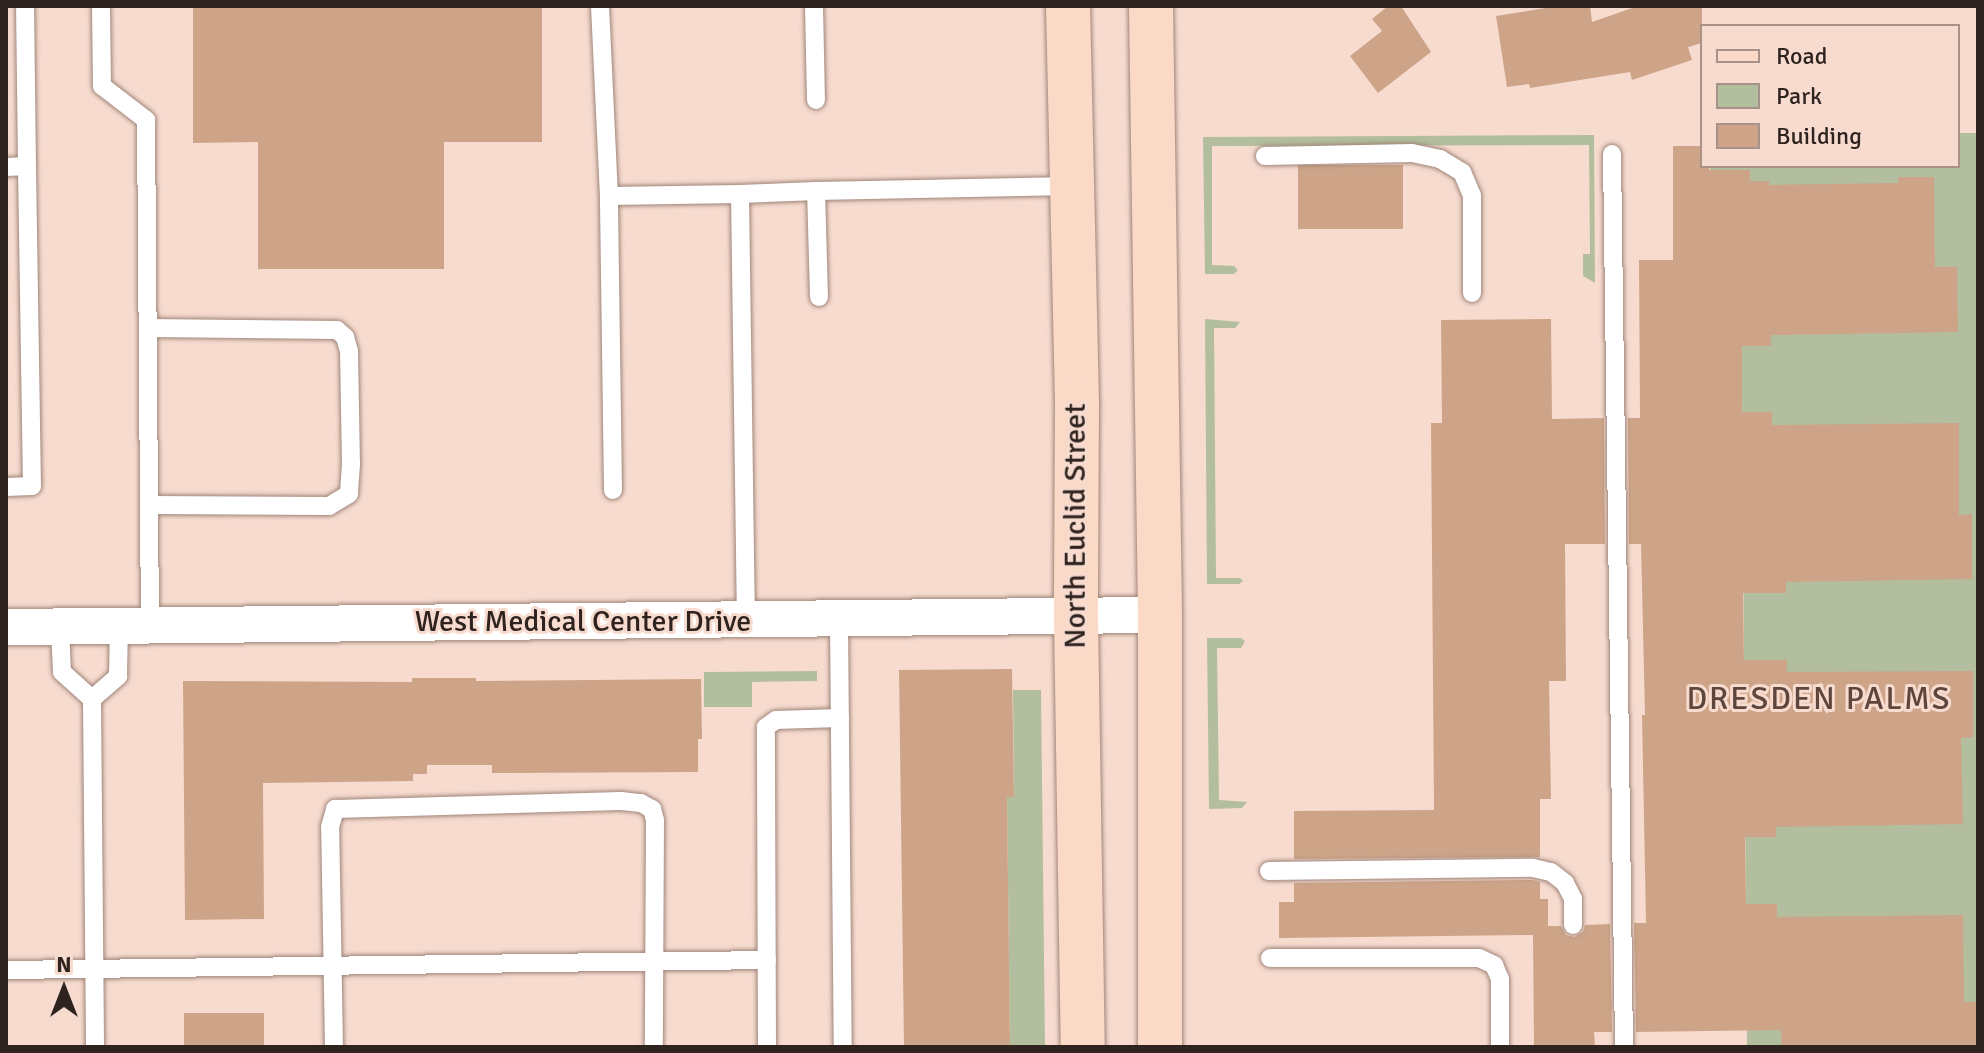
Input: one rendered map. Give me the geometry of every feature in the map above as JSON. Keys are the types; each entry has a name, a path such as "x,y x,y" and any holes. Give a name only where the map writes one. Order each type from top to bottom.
{"main road":[{"name":"North Euclid Street","path":"1068,6 1077,402 1076,618 1083,1047"},
{"path":"1151,6 1160,615 1160,1047"}],"street":[{"name":"West Medical Center Drive","path":"6,627 1160,615"}],"lane":[{"path":"6,487 32,486 25,6"},
{"path":"92,699 118,676 134,626 150,505 146,120 102,86 101,6"},
{"path":"600,6 609,196 613,490"},
{"path":"814,6 816,100"},
{"path":"1265,156 1412,153 1440,159 1462,172 1472,195 1472,293"},
{"path":"1612,154 1624,1047"},
{"path":"6,167 27,166"},
{"path":"609,196 1072,186"},
{"path":"816,191 819,297"},
{"path":"740,194 746,620"},
{"path":"148,328 337,330 345,337 349,351 351,464 349,494 329,506 150,505"},
{"path":"839,620 843,1047"},
{"path":"60,627 62,672 92,699 95,1047"},
{"path":"767,1047 766,727 776,720 840,718"},
{"path":"334,1047 330,827 335,809 606,801 641,803 652,809 655,820 654,1047"},
{"path":"1269,871 1533,868 1551,872 1565,883 1573,899 1573,925"},
{"path":"1270,958 1479,958 1494,965 1500,979 1500,1047"},
{"path":"6,970 767,960"}],"green space":[{"path":"1960,133 1978,133 1978,1047 1747,1047 1741,259 1710,168 1960,168"},
{"path":"1594,135 1595,283 1583,276 1583,254 1590,254 1589,145 1212,146 1212,265 1234,266 1238,270 1234,274 1205,274 1203,137"},
{"path":"1205,319 1240,322 1235,328 1214,328 1216,578 1240,578 1243,581 1239,584 1207,584"},
{"path":"1207,638 1241,638 1245,641 1241,648 1217,648 1219,800 1247,802 1242,808 1209,809"},
{"path":"817,671 817,681 752,682 752,707 704,707 704,672"},
{"path":"1013,690 1041,690 1045,1047 1010,1047 1007,797 1014,796"}],"building":[{"path":"193,6 542,6 542,142 444,142 444,269 258,269 258,142 193,143"},
{"path":"1388,6 1401,6 1431,52 1378,93 1350,56 1382,31 1372,19"},
{"path":"1558,6 1590,6 1592,22 1638,6 1702,6 1700,44 1688,47 1692,60 1632,80 1630,72 1530,88 1529,84 1507,87 1496,16"},
{"path":"1673,146 1700,146 1700,168 1750,170 1750,181 1769,181 1769,185 1898,183 1898,177 1934,177 1935,267 1957,267 1958,332 1771,335 1771,346 1742,346 1742,412 1772,412 1772,425 1959,423 1959,515 1972,514 1972,579 1786,582 1786,593 1743,593 1744,660 1787,660 1787,672 1973,671 1973,737 1961,738 1963,824 1776,827 1776,837 1745,837 1746,904 1777,904 1777,917 1963,915 1964,1002 1977,1002 1978,1047 1782,1047 1781,1030 1636,1032 1634,923 1646,923 1642,715 1645,715 1641,544 1629,544 1628,418 1640,418 1639,260 1673,260"},
{"path":"1298,165 1403,165 1403,229 1298,229"},
{"path":"1551,319 1552,419 1604,418 1605,544 1565,544 1566,681 1549,681 1551,799 1540,799 1540,857 1294,859 1294,811 1434,810 1431,423 1442,423 1441,320"},
{"path":"1012,669 1014,797 1007,797 1010,1047 904,1047 899,670"},
{"path":"412,678 476,678 476,681 701,679 702,739 698,739 698,772 492,773 492,765 427,765 427,774 413,774 413,781 263,783 264,919 185,920 183,681 412,682"},
{"path":"1540,882 1540,899 1548,899 1548,926 1561,926 1566,935 1574,937 1583,932 1585,925 1610,924 1612,1032 1594,1032 1595,1047 1534,1047 1533,935 1279,938 1279,902 1294,902 1294,883"},
{"path":"184,1013 264,1013 264,1047 184,1047"}],"district":[{"name":"DRESDEN PALMS","path":"1819,699"}]}
